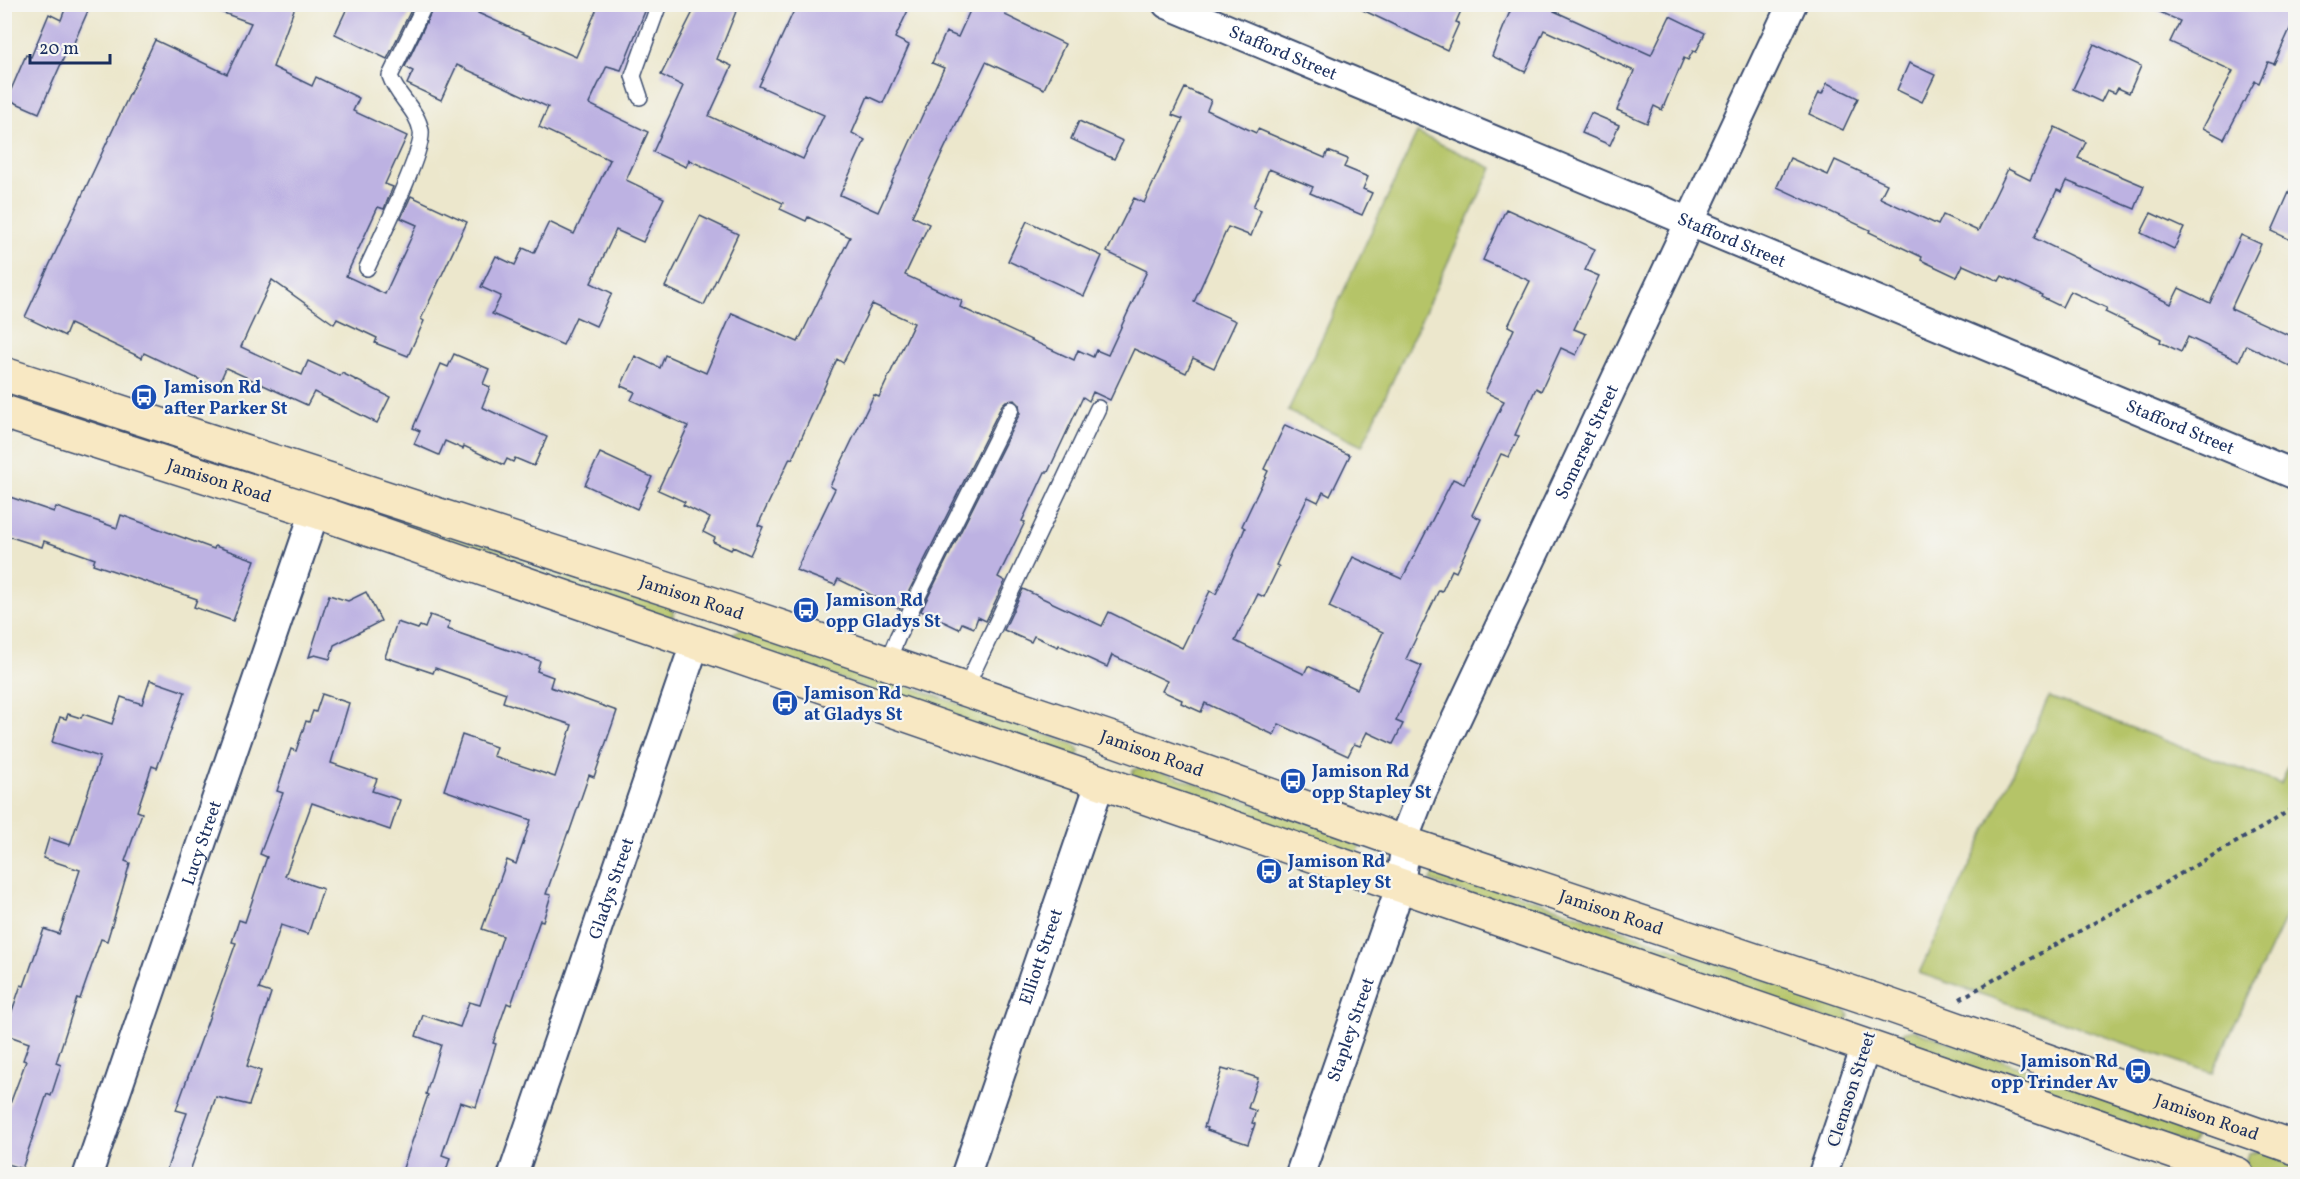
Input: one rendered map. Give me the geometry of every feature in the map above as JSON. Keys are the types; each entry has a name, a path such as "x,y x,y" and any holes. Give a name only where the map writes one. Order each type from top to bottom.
{"main road":[{"name":"Jamison Road","path":"4,374 710,603 965,689 1405,843 1880,1002 2295,1148"},
{"name":"Jamison Road","path":"4,412 315,511 1866,1046 2220,1172"},
{"path":"315,511 326,479"},
{"name":"Gladys Street","path":"695,643 710,603"},
{"name":"Elliott Street","path":"1100,783 1115,740"},
{"name":"Clemson Street","path":"1866,1046 1880,1002"},
{"path":"2220,1172 2228,1125"}],"street":[{"name":"Stafford Street","path":"1167,4 2295,476"},
{"name":"Somerset Street","path":"1400,885 1408,828 1434,765 1792,4"},
{"name":"Lucy Street","path":"88,1174 315,511"},
{"name":"Gladys Street","path":"513,1174 695,643"},
{"name":"Elliott Street","path":"966,1174 1100,783"},
{"name":"Stapley Street","path":"1300,1174 1400,885"},
{"name":"Clemson Street","path":"1823,1174 1866,1046"}],"lane":[{"path":"367,268 408,176 422,133 412,108 394,87 390,76 425,4"},
{"path":"640,97 633,76 659,4"},
{"path":"965,689 1098,408"},
{"path":"887,663 898,636 1011,409"}],"path":[{"path":"1944,1025 1956,1001 2270,824 2295,806"}],"green space":[{"path":"1417,133 1492,168 1362,446 1288,411"},
{"path":"5,390 285,480 289,487 5,398"},
{"path":"357,502 668,603 674,613 670,621 346,511 349,505"},
{"path":"746,629 1073,744 1080,751 1075,762 731,640 735,632"},
{"path":"2049,697 2281,784 2295,751 2295,896 2212,1073 1919,973"},
{"path":"1144,766 1353,837 1360,847 1355,856 1132,778 1133,770"},
{"path":"1445,869 1844,1007 1849,1016 1845,1026 1431,881 1435,871"},
{"path":"1914,1030 2189,1125 2196,1136 2191,1146 1897,1042 1902,1033"},
{"path":"2260,1150 2295,1162 2295,1174 2249,1172 2245,1161 2249,1153"}],"building":[{"path":"67,4 91,4 39,113 7,99 26,55 31,57 49,14 61,20"},
{"path":"207,4 296,4 273,67 312,86 316,77 359,98 353,111 407,136 385,184 393,187 384,209 378,207 346,276 385,294 417,225 401,218 411,196 467,222 421,319 424,321 408,356 375,343 377,338 337,319 334,324 272,280 249,329 241,347 302,375 308,361 340,376 342,373 390,397 377,423 314,392 307,405 226,368 217,388 144,353 142,358 70,324 65,336 25,317 155,40 227,74 251,23 207,7"},
{"path":"349,4 414,4 387,59 335,34"},
{"path":"435,4 482,4 478,13 576,57 599,4 648,4 621,70 607,66 589,104 648,132 626,180 664,198 643,242 616,230 591,283 612,293 596,326 576,317 563,345 492,314 501,296 481,287 496,256 515,265 523,248 534,253 549,222 574,234 610,160 539,127 548,107 457,65 441,100 407,84 413,71 405,67"},
{"path":"697,4 739,4 717,59 732,66 709,116 803,159 824,115 759,86 797,4 911,4 895,38 909,45 883,103 868,96 852,133 865,140 840,195 878,212 944,68 932,63 946,32 958,37 973,4 1010,4 1005,15 1065,44 1044,89 986,62 912,216 929,224 905,275 962,301 960,307 1074,360 1078,350 1093,357 1096,350 1108,355 1147,271 1107,252 1134,198 1144,203 1183,119 1172,115 1185,88 1211,100 1207,110 1256,133 1258,129 1325,158 1328,151 1348,159 1344,167 1368,177 1363,189 1372,193 1362,215 1310,193 1313,187 1269,169 1253,207 1261,210 1251,236 1228,227 1194,302 1236,321 1214,368 1193,358 1186,373 1134,349 1110,400 1093,392 1089,401 1083,397 1022,521 1025,522 998,577 1005,581 986,621 978,617 974,628 962,623 959,629 921,611 1020,413 1019,404 1015,400 1006,401 1002,405 900,609 838,579 835,585 796,570 835,489 830,486 874,395 879,397 914,323 872,304 843,363 837,359 792,459 790,458 758,525 763,527 750,555 733,547 731,550 713,542 715,538 703,532 710,518 683,505 685,502 658,490 688,426 631,400 635,392 621,386 635,356 660,368 665,355 706,373 732,313 798,342 850,237 808,217 806,221 780,209 783,203 689,160 686,167 653,152 683,86 661,75"},
{"path":"1350,4 1464,4 1456,22 1459,23 1447,50"},
{"path":"1513,4 1557,4 1554,11 1651,55 1670,16 1705,33 1696,52 1693,51 1688,60 1684,58 1662,110 1654,106 1647,123 1617,110 1634,71 1544,30 1525,72 1492,56"},
{"path":"2142,4 2295,4 2295,18 2274,64 2268,62 2259,83 2255,81 2224,139 2203,128 2233,71 2170,42 2180,21"},
{"path":"2094,44 2141,66 2129,93 2118,88 2115,93 2107,90 2101,102 2073,89"},
{"path":"1909,63 1935,75 1922,102 1897,90"},
{"path":"1827,83 1858,98 1843,130 1809,114 1819,93 1822,94"},
{"path":"1591,113 1619,125 1610,145 1582,133"},
{"path":"1079,121 1123,141 1114,159 1071,139"},
{"path":"2055,127 2086,142 2078,158 2144,186 2135,209 2067,181 2062,192 2057,190 2034,238 2171,304 2179,288 2210,303 2241,235 2261,244 2231,309 2295,338 2295,369 2246,345 2239,361 2188,337 2181,352 2160,342 2161,339 2105,312 2107,308 2070,291 2062,307 2002,276 1999,281 1963,265 1957,277 1921,260 1922,257 1869,232 1870,230 1777,187 1790,158 1828,175 1835,160 1887,184 1880,198 1938,225 1943,215 1978,231 2008,169 2030,180"},
{"path":"2295,179 2295,242 2272,231"},
{"path":"1506,209 1595,249 1585,270 1599,276 1574,329 1586,334 1576,355 1561,348 1541,391 1536,388 1515,435 1519,436 1509,457 1501,454 1472,515 1481,519 1456,572 1452,570 1442,591 1439,590 1406,659 1422,666 1396,721 1403,724 1393,744 1367,732 1360,746 1354,744 1348,756 1279,724 1274,735 1205,703 1201,712 1181,703 1182,700 1162,691 1167,681 1112,655 1107,667 1034,636 1031,642 1004,630 1023,589 1102,626 1109,612 1182,648 1210,591 1216,594 1245,528 1242,526 1268,471 1264,469 1285,425 1350,455 1330,496 1323,492 1318,502 1308,497 1276,565 1279,566 1264,597 1258,594 1235,641 1304,674 1308,666 1357,689 1383,632 1329,607 1353,557 1402,579 1453,479 1464,484 1504,401 1485,392 1514,329 1508,326 1530,281 1483,260"},
{"path":"2151,213 2184,228 2174,249 2141,233"},
{"path":"700,216 738,234 704,305 665,287"},
{"path":"1027,221 1102,256 1084,296 1008,261"},
{"path":"454,354 489,369 483,384 490,387 482,407 547,437 534,466 515,458 513,462 507,459 504,465 464,446 463,449 445,441 439,455 414,444 420,431 413,428 441,364 448,367"},
{"path":"600,453 652,477 637,509 585,485"},
{"path":"4,495 54,512 56,507 117,528 121,515 214,549 215,546 255,560 233,621 194,607 197,599 93,564 95,559 44,541 42,547 4,535"},
{"path":"366,592 381,621 334,645 330,659 315,655 309,657 329,595 348,601"},
{"path":"430,615 450,622 447,629 540,661 537,671 553,677 550,687 617,711 594,777 589,775 546,894 551,895 543,921 540,920 511,1005 507,1003 493,1043 496,1044 476,1107 460,1102 442,1155 450,1158 445,1174 401,1174 428,1095 426,1094 441,1045 416,1036 423,1015 460,1027 469,1002 480,1005 503,936 482,929 507,860 516,864 531,820 444,790 462,735 496,747 493,756 555,777 572,725 503,702 506,693 435,668 433,673 385,657 397,622 418,629 420,626 425,628"},
{"path":"150,680 185,692 157,768 152,766 137,811 142,813 125,861 130,863 107,941 101,939 80,999 77,998 56,1063 61,1065 51,1096 47,1094 22,1169 4,1163 4,1120 26,1061 23,1060 29,1043 4,1034 44,929 59,934 80,870 43,858 49,838 70,845 100,757 52,742 60,717 66,719 68,714 81,718 83,714 112,724 121,697 142,704"},
{"path":"322,694 349,703 331,763 377,779 372,791 400,800 390,830 312,803 285,876 323,889 308,934 281,925 259,989 271,993 247,1066 261,1071 249,1105 216,1097 189,1174 165,1174 187,1113 176,1110 236,943 232,942 239,920 245,922 267,857 260,854 283,793 277,791 291,749 296,751 306,721 309,722 313,711 316,712"},
{"path":"1222,1069 1229,1071 1230,1069 1258,1078 1248,1108 1256,1111 1252,1123 1255,1124 1248,1144 1204,1127"}],"place":[{"name":"Jamison Rd after Parker St","path":"144,397"},
{"name":"Jamison Rd opp Gladys St","path":"806,610"},
{"name":"Jamison Rd at Gladys St","path":"785,703"},
{"name":"Jamison Rd opp Stapley St","path":"1293,781"},
{"name":"Jamison Rd at Stapley St","path":"1269,871"},
{"name":"Jamison Rd opp Trinder Av","path":"2138,1071"}]}
